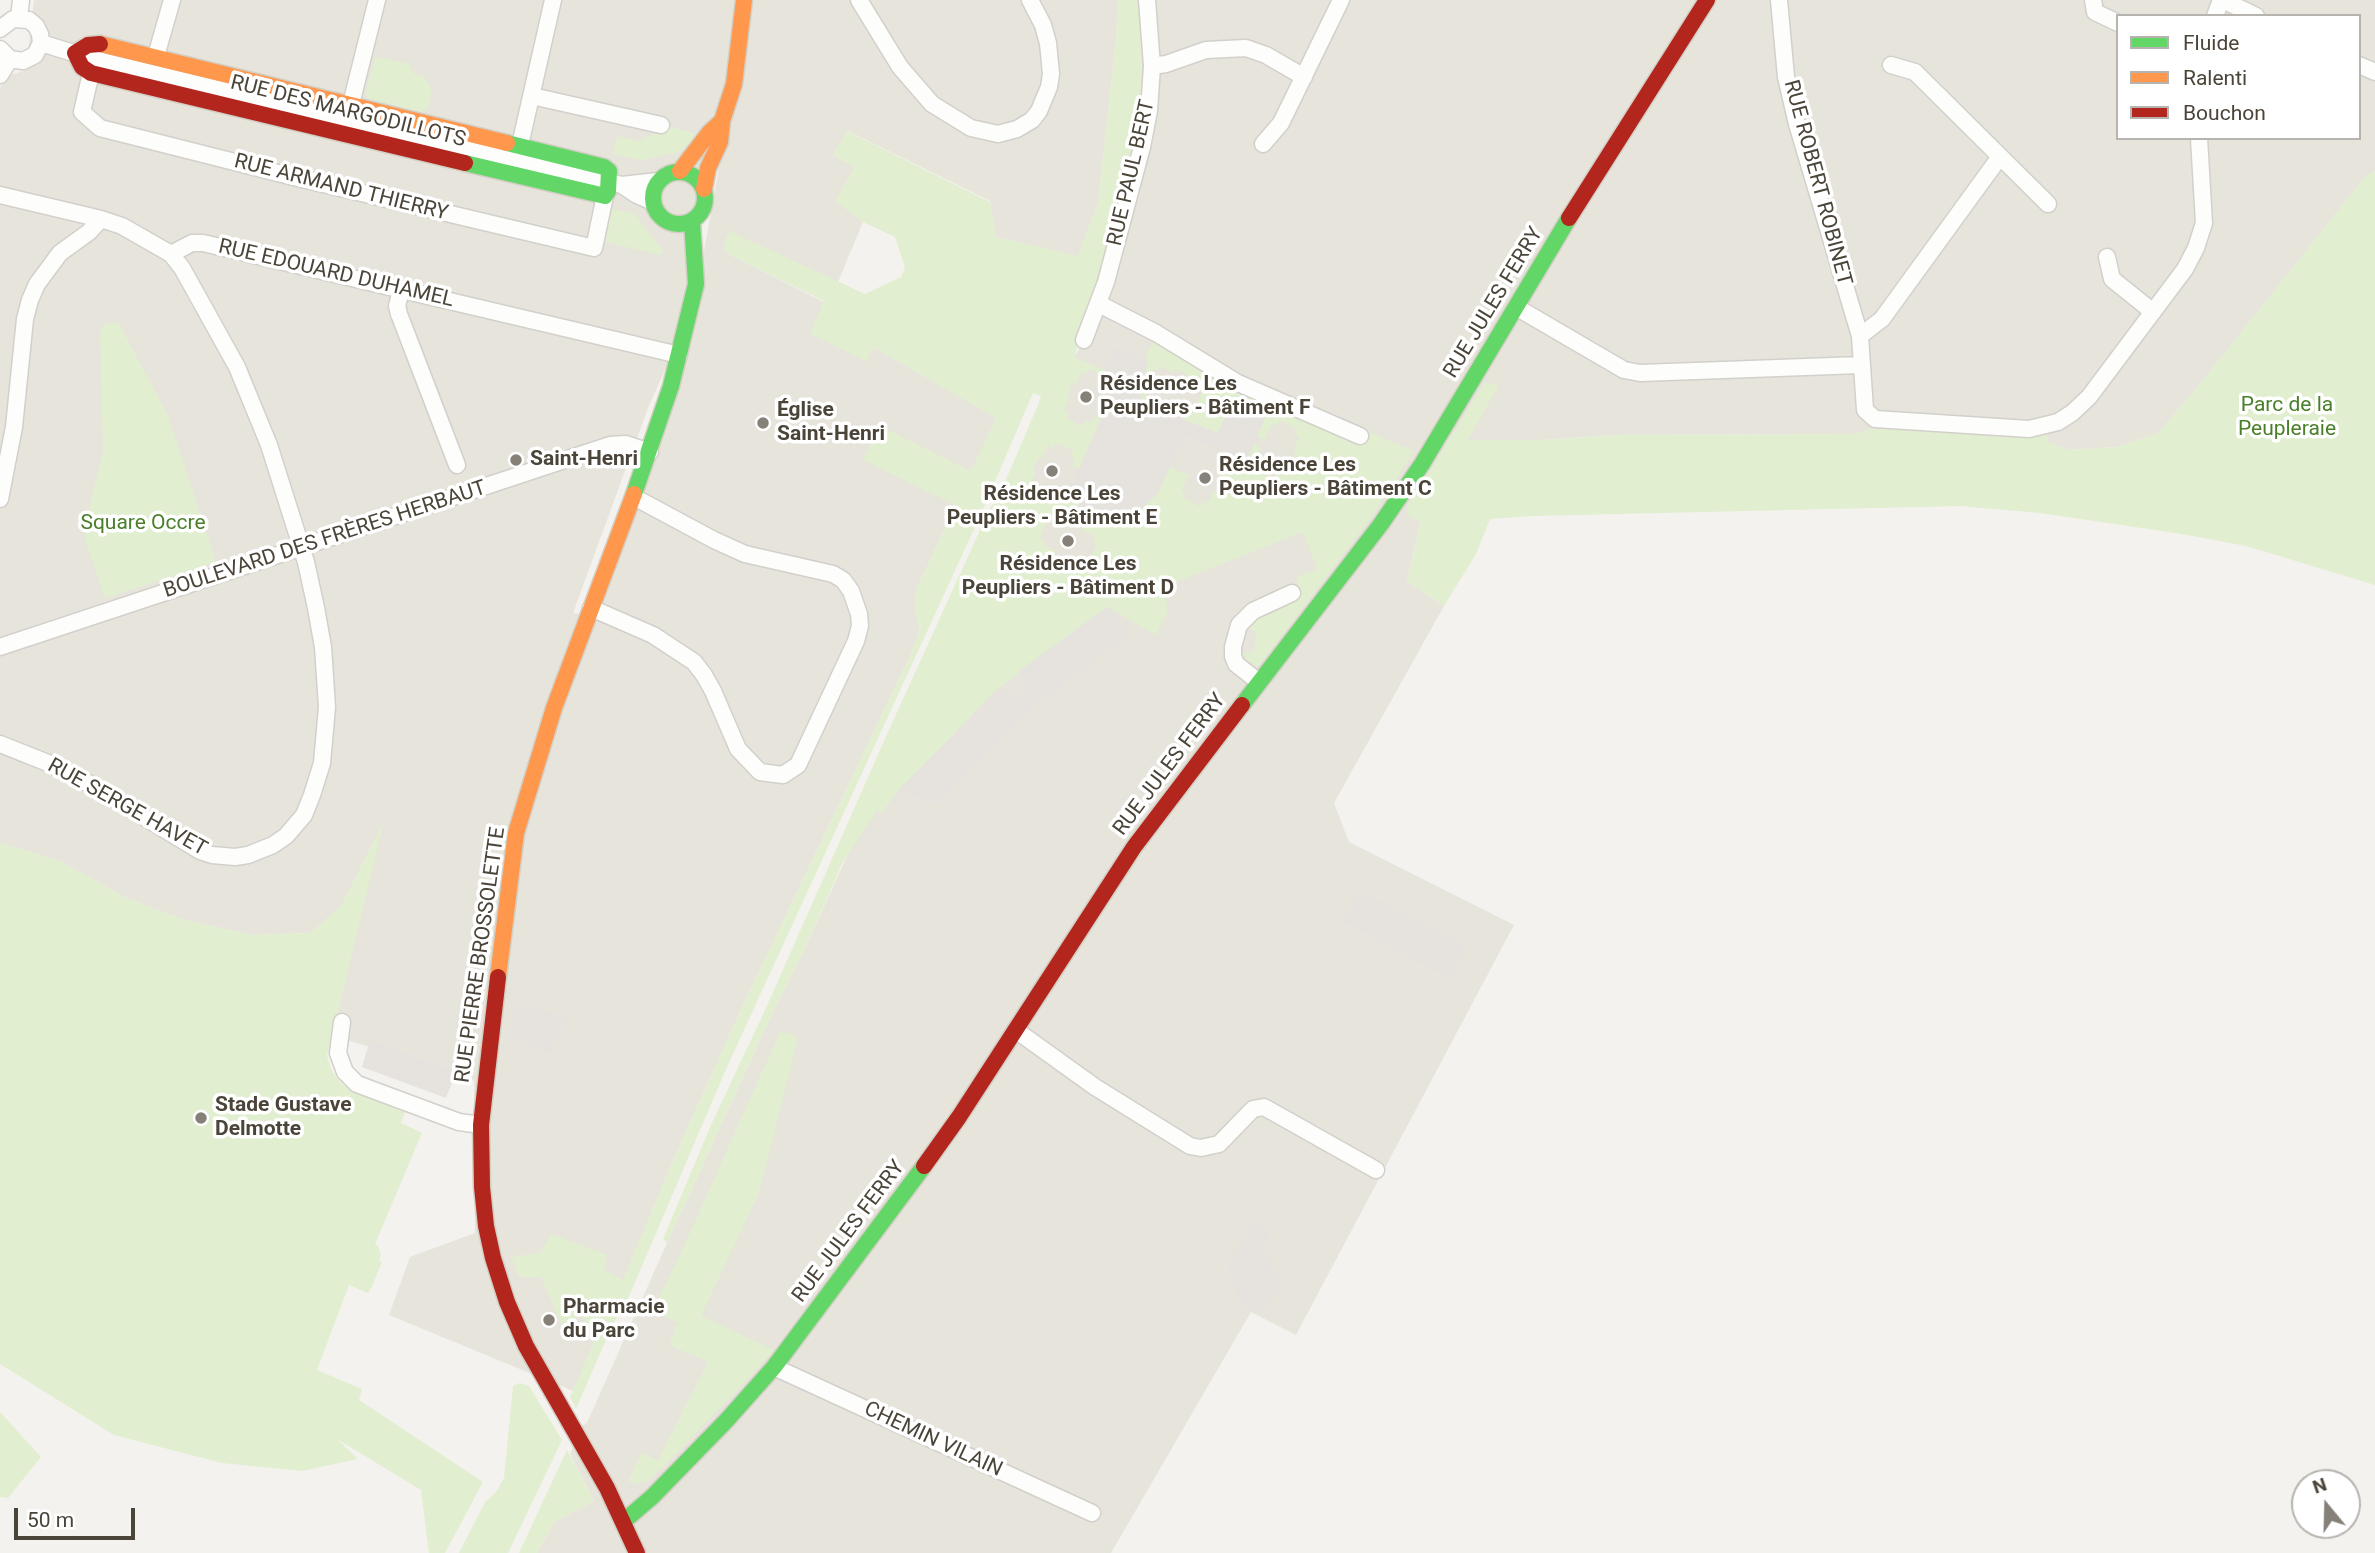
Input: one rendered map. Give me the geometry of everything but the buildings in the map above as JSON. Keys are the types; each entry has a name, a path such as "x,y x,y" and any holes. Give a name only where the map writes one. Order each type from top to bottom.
{"street":[{"path":"19,18 21,0"},
{"path":"156,56 172,0"},
{"path":"351,104 377,0"},
{"path":"520,145 553,0"},
{"path":"704,189 695,176 680,171 664,175 658,181 653,202 659,215 679,224 692,220 704,207 708,168 720,142 722,121 734,84 744,0"},
{"path":"859,0 900,66 932,104 971,128 998,134 1017,129 1032,120 1039,111 1049,87 1051,74 1048,43 1043,25 1030,0"},
{"name":"RUE PAUL BERT","path":"1084,341 1099,304 1142,147 1149,111 1152,66 1147,0"},
{"path":"1263,144 1281,123 1341,0"},
{"name":"RUE JULES FERRY","path":"624,1521 652,1497 726,1422 774,1367 959,1117 1134,847 1422,464 1707,0"},
{"name":"RUE ROBERT ROBINET","path":"1779,0 1786,77 1797,124 1860,336 1865,410 1875,419 2029,429 2058,422 2072,413 2089,397 2153,312 2185,269 2196,248 2204,223 2199,140"},
{"path":"2093,0 2095,12 2116,22"},
{"path":"2222,0 2252,14"},
{"path":"0,75 5,54 23,61 39,50 41,43 36,26 29,20 19,18 6,23 1,30"},
{"name":"RUE DES MARGODILLOTS","path":"41,43 612,187 653,202"},
{"name":"RUE DES MARGODILLOTS","path":"75,53 88,44 100,44 520,145 604,167 609,171 612,187"},
{"path":"1152,66 1206,50 1246,48 1266,55 1304,77"},
{"path":"75,53 82,67 91,73"},
{"path":"1891,65 1915,72 2048,204"},
{"name":"RUE DES MARGODILLOTS","path":"91,73 612,187 658,181"},
{"name":"RUE ARMAND THIERRY","path":"91,73 82,112 100,128 594,248 612,187"},
{"path":"532,96 661,125"},
{"path":"680,171 709,133 722,121"},
{"path":"1860,336 1882,319 1999,158"},
{"path":"0,195 122,226 171,254"},
{"path":"0,499 14,427 25,319 30,300 37,284 61,253 89,232 101,219"},
{"name":"RUE PIERRE BROSSOLETTE","path":"637,1553 624,1521 526,1346 507,1302 486,1226 481,1125 516,833 537,759 650,452 679,355 696,284 692,220"},
{"path":"672,223 694,264"},
{"name":"RUE EDOUARD DUHAMEL","path":"171,254 192,243 203,243 679,355"},
{"name":"RUE SERGE HAVET","path":"0,744 88,783 200,851 212,855 248,855 273,845 286,835 304,814 318,777 326,734 327,690 316,608 301,547 269,445 237,367 198,294 171,254"},
{"path":"2107,257 2112,279 2153,312"},
{"path":"401,290 397,306 399,314 457,465"},
{"path":"1099,304 1156,333 1238,383 1360,436"},
{"path":"1516,307 1624,370 1640,373 1861,365"},
{"name":"BOULEVARD DES FRÈRES HERBAUT","path":"0,648 610,445 626,444 650,452"},
{"path":"591,608 653,635 694,662 713,691 738,749 760,772 783,775 798,765 856,641 860,626 859,614 851,591 844,580 833,574 745,554 634,497"},
{"path":"1258,682 1236,664 1233,656 1239,625 1253,611 1292,593"},
{"path":"342,1022 338,1053 345,1072 357,1084 459,1122 481,1125"},
{"path":"1017,1031 1095,1087 1190,1146 1201,1148 1219,1144 1253,1109 1264,1107 1376,1170"},
{"name":"CHEMIN VILAIN","path":"774,1367 1092,1513"}],"shaded area":[{"path":"34,0 737,0 728,84 676,345 648,408 573,613 581,614 670,412 700,274 749,0 1118,0 1098,203 1078,257 996,237 990,201 848,131 833,155 855,167 836,201 863,222 838,282 729,232 723,251 824,302 811,334 866,360 873,347 997,418 916,590 915,610 920,629 911,654 744,1003 573,1391 389,1315 410,1257 475,1233 474,1081 332,1035 382,825 342,905 311,933 251,935 181,919 126,898 60,861 0,843 0,88 8,76 26,70"},
{"path":"1147,0 2375,0 2375,171 2364,178 2202,382 2158,433 2117,447 2069,450 2029,436 1876,428 1854,434 1614,435 1542,440 1467,440 1412,518 1421,520 1407,581 1444,606 1334,803 1349,842 1514,925 1296,1335 1251,1312 1111,1553 537,1553 554,1522 594,1501 570,1454 583,1425 587,1423 772,1014 806,946 1084,340 1142,147"},
{"path":"1113,348 1148,360 1141,391 1142,403 1217,433 1236,396 1269,409 1246,462 1185,435 1158,493 1126,523 1109,527 1084,524 1072,518 1080,502 1067,498 1117,380 1104,370"},
{"path":"1107,607 1129,634 1034,707 937,804 898,791 999,688 1010,695 1020,694 1023,688 1019,671"},
{"path":"1360,891 1466,945 1449,978 1344,922"},
{"path":"516,1006 555,1013 568,1020 549,1054 509,1035"},
{"path":"370,1040 456,1072 446,1098 362,1067"},
{"path":"1256,1221 1270,1231 1263,1248 1281,1285 1260,1313 1233,1298 1237,1289 1227,1265"}],"green space":[{"path":"1118,0 1141,0 1144,68 1141,112 1135,147 1104,269 1074,357 1117,379 1111,393 1106,391 1109,384 1104,382 1107,377 1089,369 1087,374 1082,372 1076,385 1072,383 1067,396 1070,398 1064,411 1069,413 1067,419 1083,426 1086,421 1091,423 1094,416 1101,418 1079,469 1072,465 1075,458 1071,456 1073,450 1056,443 1053,448 1048,446 1033,470 1036,472 1030,485 1035,487 1033,492 1050,500 1052,495 1057,497 1061,488 1070,491 1067,497 1080,502 1069,524 1055,518 1053,523 1047,521 1040,537 1045,540 1043,545 1056,551 1054,555 1066,560 1068,557 1081,563 1084,558 1089,561 1097,543 1092,541 1094,536 1081,530 1084,524 1109,527 1126,523 1158,493 1169,467 1189,475 1181,491 1186,493 1184,498 1201,507 1203,501 1208,503 1214,491 1218,492 1224,480 1220,478 1226,465 1222,462 1226,453 1246,461 1254,444 1261,448 1254,463 1259,466 1256,471 1273,479 1276,474 1281,476 1287,463 1291,464 1299,437 1294,434 1296,429 1280,421 1277,426 1272,424 1265,440 1257,436 1268,409 1236,396 1218,433 1183,419 1189,407 1195,409 1202,392 1197,390 1199,385 1186,379 1188,375 1175,369 1173,373 1160,367 1158,371 1153,369 1145,386 1150,389 1142,403 1141,391 1148,360 1146,356 1156,337 1359,441 1365,430 1414,451 1371,518 1258,667 1247,660 1243,653 1254,652 1256,631 1246,628 1249,622 1293,599 1300,591 1296,577 1317,569 1303,532 1163,587 1168,610 1156,635 1107,607 999,688 898,791 882,813 877,810 843,862 667,1243 663,1239 711,1125 991,506 996,503 1038,405 1041,396 1033,393 981,514 727,1067 630,1294 612,1326 576,1409 570,1397 596,1337 592,1335 583,1315 561,1324 541,1277 519,1277 511,1257 540,1253 551,1234 607,1255 604,1270 623,1280 674,1158 744,1003 911,654 920,629 915,610 916,590 956,505 863,460 880,426 971,471 996,418 873,347 866,361 810,334 824,301 723,251 729,231 865,294 901,277 905,267 895,237 863,222 835,201 855,167 833,155 847,131 990,202 996,237 1078,256 1098,203"},
{"path":"375,58 409,64 414,74 424,76 432,90 428,109 421,112 369,99 365,95"},
{"path":"670,127 697,134 685,149 678,152 642,160 613,154 617,136 638,141"},
{"name":"Parc de la Peupleraie","path":"2375,171 2375,585 2246,546 2040,513 1960,506 1490,519 1476,554 1444,606 1407,581 1421,521 1408,514 1407,506 1485,382 1499,385 1468,440 1542,440 1614,435 1854,434 1875,428 2047,435 2048,442 2069,450 2117,447 2158,433 2202,382 2364,178"},
{"path":"607,208 635,214 662,250 661,255 605,242 600,236"},
{"name":"Square Occre","path":"114,322 120,325 168,416 216,562 105,598 84,536 103,451 100,331 104,325"},
{"name":"Stade Gustave Delmotte","path":"384,821 327,1056 332,1071 351,1091 405,1112 401,1123 422,1133 375,1244 382,1262 372,1286 368,1293 349,1285 317,1370 362,1389 359,1400 483,1482 445,1553 429,1553 421,1490 337,1439 358,1459 302,1471 222,1463 114,1435 0,1364 0,843 60,861 126,898 181,919 251,935 311,933 342,905"},
{"path":"780,1032 792,1034 798,1039 759,1193 701,1316 774,1350 665,1465 648,1481 635,1484 628,1481 642,1453 658,1460 708,1362 669,1345 678,1323 652,1311"},
{"path":"520,1383 529,1386 562,1440 508,1553 459,1553 485,1502 496,1492 504,1478 513,1386"},
{"path":"0,1412 41,1457 8,1498 0,1497"},
{"path":"567,1450 594,1501 554,1522 537,1553 519,1553"}],"traffic: fast":[{"path":"465,163 605,196 608,191 609,171 604,167 507,143"},
{"path":"679,172 698,179 705,198 698,217 679,224 660,217 653,198 660,179 679,172"},
{"path":"1242,705 1381,524 1422,464 1569,218"},
{"path":"634,494 671,386 696,284 692,221"},
{"path":"624,1521 652,1497 774,1367 924,1166"}],"traffic: slow":[{"path":"704,189 708,168 720,142 722,121 734,84 744,0"},
{"path":"100,44 507,143"},
{"path":"680,171 709,133 722,121"},
{"path":"498,977 516,833 554,708 634,494"}],"traffic: jam":[{"path":"1569,218 1707,0"},
{"path":"100,44 88,45 75,53 82,67 91,73 465,163"},
{"path":"924,1166 959,1117 1134,847 1242,705"},
{"path":"498,977 481,1125 482,1187 493,1258 507,1302 526,1346 607,1488 637,1553"}],"place":[{"name":"Résidence Les Peupliers - Bâtiment F","path":"1086,397"},
{"name":"Église Saint-Henri","path":"763,423"},
{"name":"Saint-Henri","path":"516,460"},
{"name":"Résidence Les Peupliers - Bâtiment E","path":"1052,471"},
{"name":"Résidence Les Peupliers - Bâtiment C","path":"1205,478"},
{"name":"Résidence Les Peupliers - Bâtiment D","path":"1068,541"},
{"name":"Stade Gustave Delmotte","path":"201,1118"},
{"name":"Pharmacie du Parc","path":"549,1320"}]}
